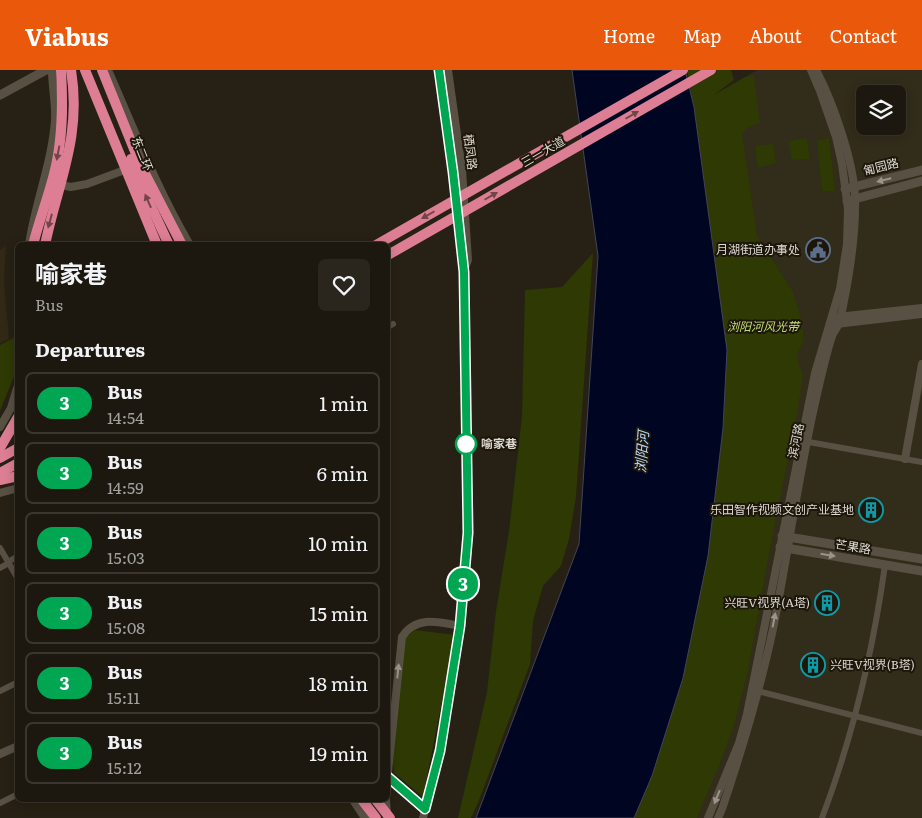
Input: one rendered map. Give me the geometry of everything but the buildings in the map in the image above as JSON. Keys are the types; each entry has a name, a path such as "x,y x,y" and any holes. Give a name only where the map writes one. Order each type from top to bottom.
{"highway":[{"path":"34,242 54,173 60,143 62,116 61,70"},
{"path":"46,242 53,211 64,178 72,139 74,99 71,70"},
{"path":"85,70 156,242"},
{"name":"东二环","path":"95,70 144,191 168,242"},
{"path":"102,70 143,163 145,175 180,242"},
{"name":"三一大道","path":"381,242 683,70"},
{"name":"三一大道","path":"390,254 711,70"},
{"path":"2,445 15,422"},
{"path":"0,458 15,450"},
{"path":"0,473 15,465"},
{"path":"0,480 15,477"},
{"path":"364,802 376,818"},
{"path":"378,802 389,816"}],"main road":[{"path":"0,88 34,70"},
{"path":"0,95 46,70"},
{"name":"匍园路","path":"849,188 922,170"},
{"name":"匍园路","path":"851,200 922,181"},
{"name":"芒果路","path":"786,536 922,559"},
{"name":"芒果路","path":"784,548 922,571"}],"street":[{"path":"29,242 55,120 52,70"},
{"path":"108,70 143,163 188,242"},
{"name":"栖凤路","path":"439,70 464,272"},
{"name":"栖凤路","path":"448,70 462,170 468,260 464,272"},
{"name":"滨河路","path":"804,442 833,334 840,320 851,267 855,231 849,188 836,137 820,91 810,70"},
{"name":"滨河路","path":"816,70 826,90 849,161 849,188"},
{"path":"43,182 71,188 143,163"},
{"name":"滨河路","path":"718,818 746,737 786,536 793,514 815,373 840,288 848,244 851,200"},
{"path":"423,818 440,751 460,626 468,533 464,272"},
{"path":"840,320 922,308"},
{"path":"830,321 922,314"},
{"path":"905,459 922,364"},
{"path":"0,427 15,393"},
{"path":"804,442 922,462"},
{"path":"0,493 15,489"},
{"path":"0,548 15,575"},
{"path":"0,568 15,558"},
{"path":"822,818 839,775 855,716 873,636 885,565"},
{"path":"390,753 402,637 407,630 416,624 426,621 460,626"},
{"path":"0,691 15,684"},
{"path":"755,690 922,733"},
{"name":"滨河路","path":"708,818 739,743 755,690"},
{"path":"0,754 15,747"},
{"path":"390,779 425,809"},
{"path":"0,803 15,796"},
{"path":"354,802 365,818"},
{"path":"386,802 389,816"}],"shaded area":[{"path":"757,70 922,70 922,818 634,818 727,350 694,107"},
{"path":"6,246 4,281 9,339 0,343 0,250"}],"green space":[{"name":"浏阳河风光带","path":"687,70 731,70 734,80 714,95 745,77 754,75 760,123 748,127 742,133 757,236 793,292 801,318 804,341 797,353 803,376 748,670 734,725 720,763 697,818 634,818 652,776 683,678 708,556 723,428 727,350 694,107"},
{"path":"807,138 810,159 792,160 788,141"},
{"path":"829,138 835,191 822,191 817,140"},
{"path":"773,144 776,163 758,168 755,146"},
{"path":"593,253 576,497 569,539 561,566 543,586 533,621 530,664 478,803 471,818 458,818 487,692 496,611 509,531 522,416 525,290 562,287"},
{"path":"15,337 15,374 0,411 0,345"},
{"path":"415,630 455,635 423,797 394,773 393,762 403,640"}],"water":[{"name":"浏阳河","path":"572,70 685,70 694,107 727,350 723,428 708,556 683,678 652,776 634,818 476,818 579,544 598,256"}],"bus line":[{"name":"3","path":"390,779 425,809 440,751 460,626 468,533 464,272 461,260 453,172 439,70"}],"place":[{"name":"月湖街道办事处","path":"818,250"},
{"name":"喻家巷","path":"466,444"},
{"name":"乐田智作视频文创产业基地","path":"871,510"},
{"name":"兴旺V视界(A塔)","path":"827,603"},
{"name":"兴旺V视界(B塔)","path":"813,665"}]}
